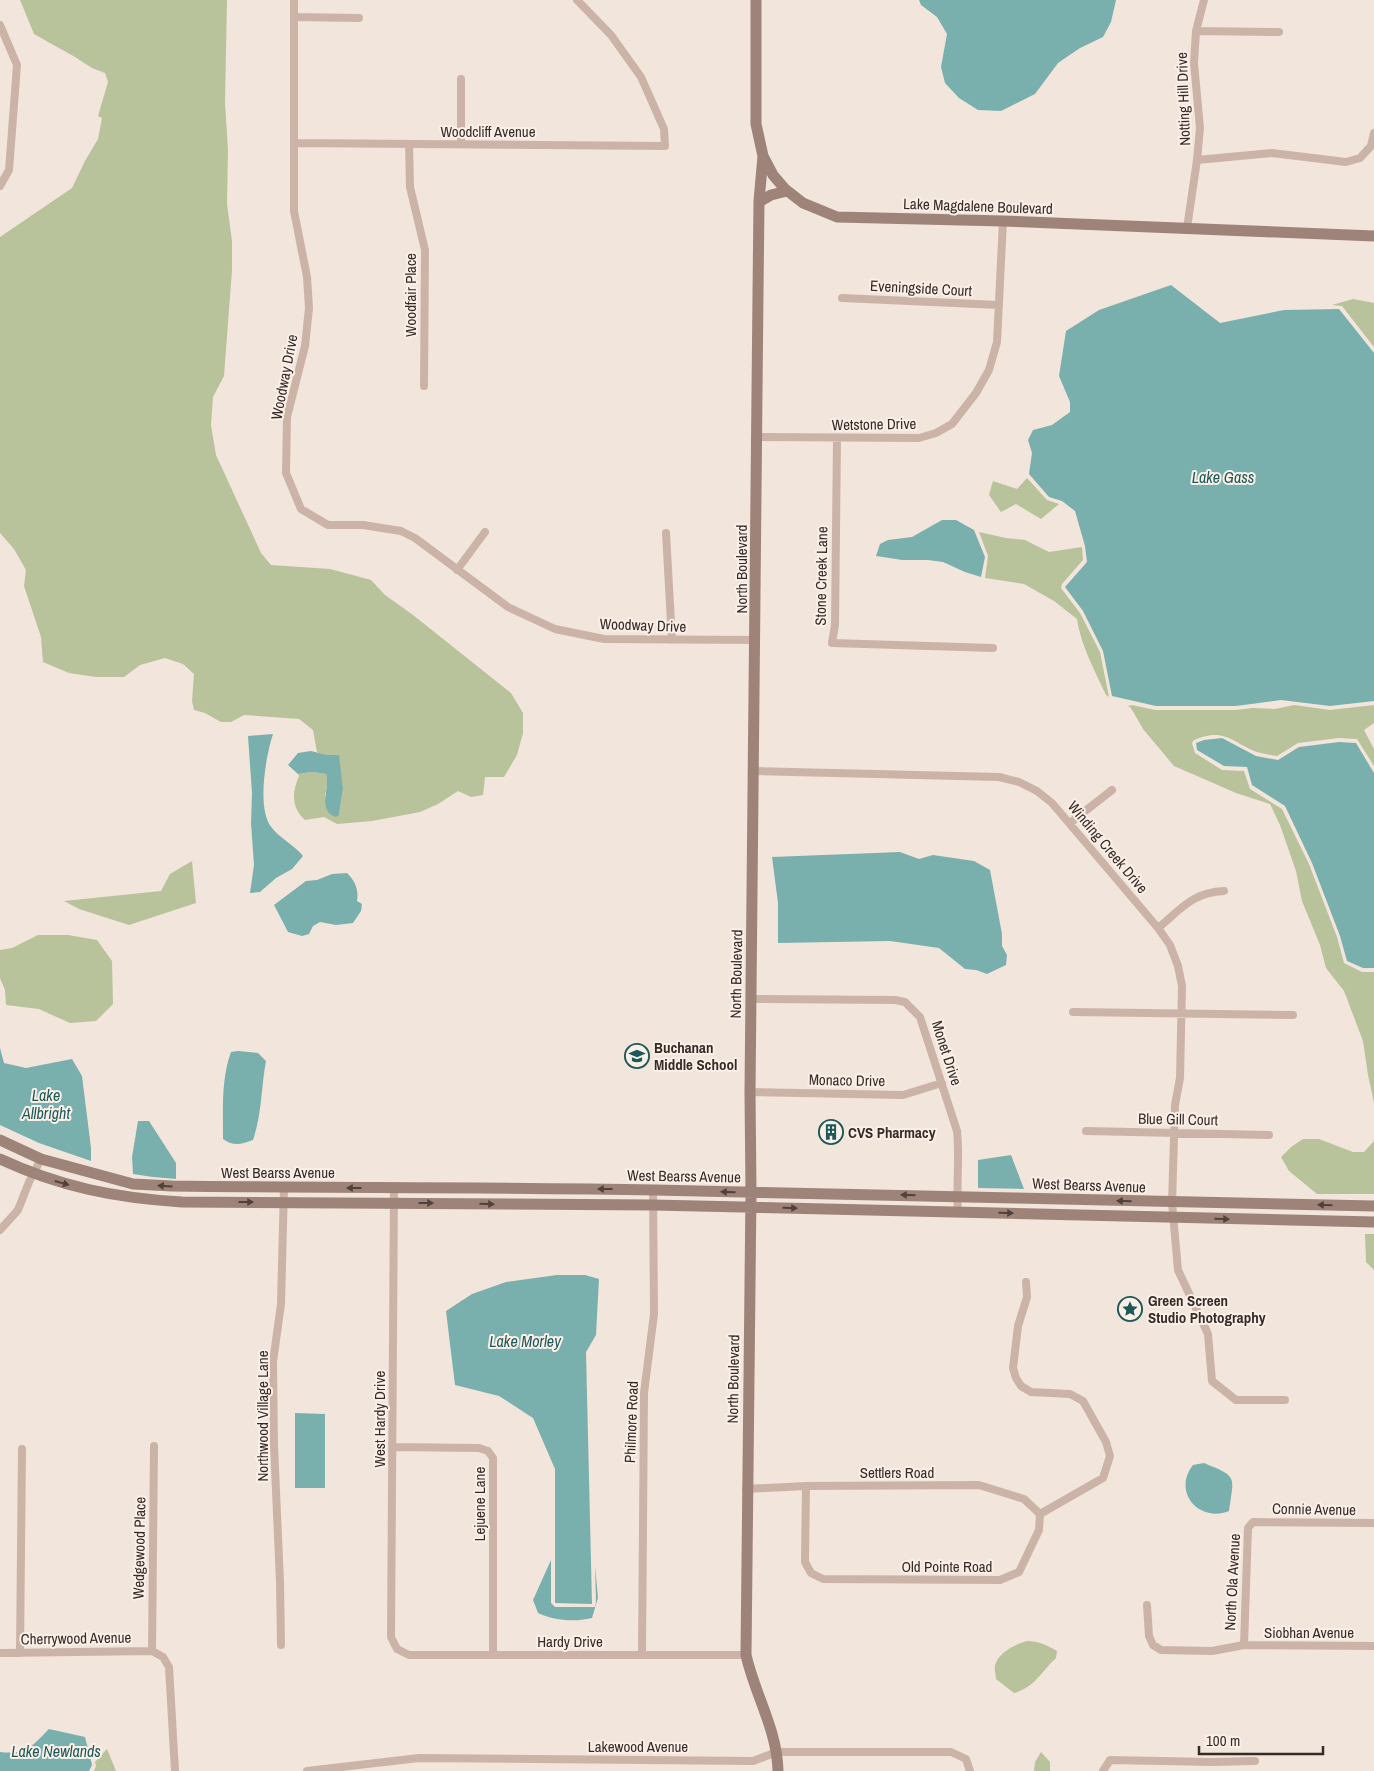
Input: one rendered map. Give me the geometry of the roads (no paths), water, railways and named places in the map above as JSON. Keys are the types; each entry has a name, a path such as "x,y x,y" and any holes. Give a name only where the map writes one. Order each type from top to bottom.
{"main road":[{"name":"Lake Magdalene Boulevard","path":"756,0 756,124 763,156 772,174 788,191 803,203 837,217 1003,221 1374,236"},
{"name":"North Boulevard","path":"763,156 760,202 757,438 750,1092 751,1208 746,1489 746,1655 751,1678 771,1728 778,1752 778,1771"},
{"path":"760,202 771,195 788,191"},
{"name":"West Bearss Avenue","path":"0,1140 41,1159 133,1184 197,1187 653,1190 956,1195 1172,1203 1374,1206"},
{"name":"West Bearss Avenue","path":"0,1159 61,1184 126,1197 197,1202 653,1205 1374,1222"}],"street":[{"name":"Woodway Drive","path":"294,0 294,211 307,277 309,308 305,346 287,417 286,473 301,509 328,525 363,525 401,531 415,538 508,607 555,629 604,639 755,640"},
{"name":"Woodcliff Avenue","path":"294,144 665,146 664,129 641,77 611,35 577,0"},
{"name":"Notting Hill Drive","path":"1186,228 1200,128 1194,63 1196,31 1204,0"},
{"path":"294,18 358,18"},
{"path":"0,25 17,65 9,170 0,186"},
{"path":"1196,31 1279,32"},
{"path":"461,79 461,144"},
{"path":"1197,160 1272,154 1346,162 1360,158 1370,146 1374,133"},
{"name":"Woodfair Place","path":"409,144 410,187 425,250 424,386"},
{"name":"Wetstone Drive","path":"757,438 919,438 936,433 952,424 976,393 989,370 996,342 1003,221"},
{"name":"Eveningside Court","path":"842,298 999,305"},
{"name":"Stone Creek Lane","path":"836,438 835,625 832,643 993,648"},
{"path":"457,570 485,532"},
{"path":"666,533 672,640"},
{"name":"Winding Creek Drive","path":"754,771 999,777 1019,782 1037,791 1052,803 1070,823 1158,928 1170,945 1178,966 1182,986 1180,1078 1174,1105 1172,1203 1178,1270 1208,1334 1212,1381 1236,1400 1285,1400"},
{"path":"1070,823 1112,790"},
{"path":"1158,928 1197,896 1210,892 1224,891"},
{"name":"Monet Drive","path":"751,999 895,1000 905,1002 920,1017 958,1131 959,1150 956,1195 958,1212"},
{"path":"1073,1012 1293,1015"},
{"name":"Monaco Drive","path":"750,1092 903,1095 942,1083"},
{"name":"Blue Gill Court","path":"1086,1131 1269,1135"},
{"path":"0,1230 18,1210 41,1159"},
{"path":"197,1187 197,1202"},
{"name":"Northwood Village Lane","path":"281,1644 273,1362 281,1304 284,1187"},
{"name":"West Hardy Drive","path":"394,1188 391,1637 396,1649"},
{"path":"509,1189 509,1204"},
{"name":"Philmore Road","path":"642,1655 644,1393 654,1314 653,1190"},
{"path":"1026,1282 1027,1297 1018,1326 1013,1368 1016,1378 1021,1386 1031,1392 1070,1394 1083,1401 1106,1442 1110,1456 1103,1478 1040,1514"},
{"name":"Wedgewood Place","path":"152,1651 154,1446"},
{"name":"Lejuene Lane","path":"392,1447 479,1448 488,1451 493,1458 493,1655"},
{"path":"20,1653 22,1449"},
{"name":"Settlers Road","path":"746,1489 806,1486 979,1485 1024,1498 1040,1514"},
{"name":"Old Pointe Road","path":"806,1486 805,1562 811,1573 823,1579 1000,1580 1019,1572 1039,1530 1040,1514"},
{"name":"Connie Avenue","path":"1253,1522 1374,1523"},
{"name":"North Ola Avenue","path":"1244,1645 1248,1528 1253,1522"},
{"name":"Siobhan Avenue","path":"1147,1605 1149,1636 1153,1644 1161,1650 1212,1651 1244,1645 1374,1646"},
{"name":"Hardy Drive","path":"396,1649 409,1655 746,1655"},
{"path":"152,1651 163,1656 169,1668 175,1771"},
{"name":"Cherrywood Avenue","path":"0,1653 152,1651"},
{"name":"Lakewood Avenue","path":"306,1771 420,1758 753,1761 778,1752 951,1752 966,1759 970,1771"},
{"path":"1103,1771 1110,1760 1255,1761"},
{"path":"1211,1762 1211,1771"}],"water":[{"path":"919,0 1116,0 1111,22 1103,37 1080,48 1058,63 1035,94 1001,111 978,110 959,98 945,83 941,67 947,34 937,17 921,5"},
{"name":"Lake Gass","path":"1171,285 1220,323 1284,310 1339,309 1374,353 1374,701 1330,706 1281,700 1236,706 1156,706 1112,696 1103,651 1083,611 1065,587 1087,562 1085,546 1075,511 1062,501 1049,497 1029,474 1032,453 1028,440 1033,430 1052,425 1070,412 1070,402 1059,376 1066,331 1099,310"},
{"path":"942,520 956,520 974,530 985,557 981,577 943,562 902,560 876,556 880,544 888,540 912,537"},
{"path":"273,734 265,768 264,808 272,828 303,856 292,869 276,878 260,892 250,893 254,865 248,736"},
{"path":"1222,738 1256,756 1278,760 1299,747 1339,742 1356,743 1374,773 1374,968 1363,968 1347,961 1340,936 1312,863 1285,806 1252,785 1247,767 1224,766 1197,750 1196,743"},
{"path":"311,751 327,755 339,755 343,789 339,815 336,817 330,814 325,804 326,774 312,772 298,774 288,765 298,753"},
{"path":"900,852 919,859 933,855 974,861 990,870 1002,934 1002,946 1007,955 1006,965 987,974 965,969 939,948 890,941 778,943 778,903 772,857"},
{"path":"347,873 356,886 357,901 362,904 361,911 353,923 336,925 320,922 313,926 309,934 302,936 288,932 274,905 306,881 317,880 332,874"},
{"name":"Lake Allbright","path":"0,1048 4,1063 26,1068 72,1059 82,1076 91,1161 39,1143 0,1125"},
{"path":"231,1052 258,1053 266,1061 258,1120 253,1140 238,1144 223,1139 223,1095"},
{"path":"138,1121 149,1121 176,1163 176,1179 133,1174 132,1157"},
{"path":"1011,1155 1024,1189 978,1188 978,1160"},
{"name":"Lake Morley","path":"557,1275 585,1275 599,1279 596,1335 586,1352 592,1604 555,1603 555,1469 533,1418 499,1396 455,1385 446,1311 472,1294 506,1282"},
{"path":"295,1413 325,1414 325,1488 295,1488"},
{"path":"1204,1463 1223,1471 1231,1479 1232,1490 1229,1511 1218,1514 1208,1513 1192,1503 1187,1495 1187,1475 1193,1465"},
{"path":"551,1560 551,1603 555,1607 595,1607 595,1566 598,1598 592,1618 565,1620 551,1618 538,1613 533,1600"},
{"name":"Lake Newlands","path":"49,1729 85,1737 92,1765 89,1771 0,1771 0,1752 23,1751 38,1741"}],"place":[{"name":"Buchanan Middle School","path":"637,1056"},
{"name":"CVS Pharmacy","path":"831,1132"},
{"name":"Green Screen Studio Photography","path":"1130,1309"}]}
